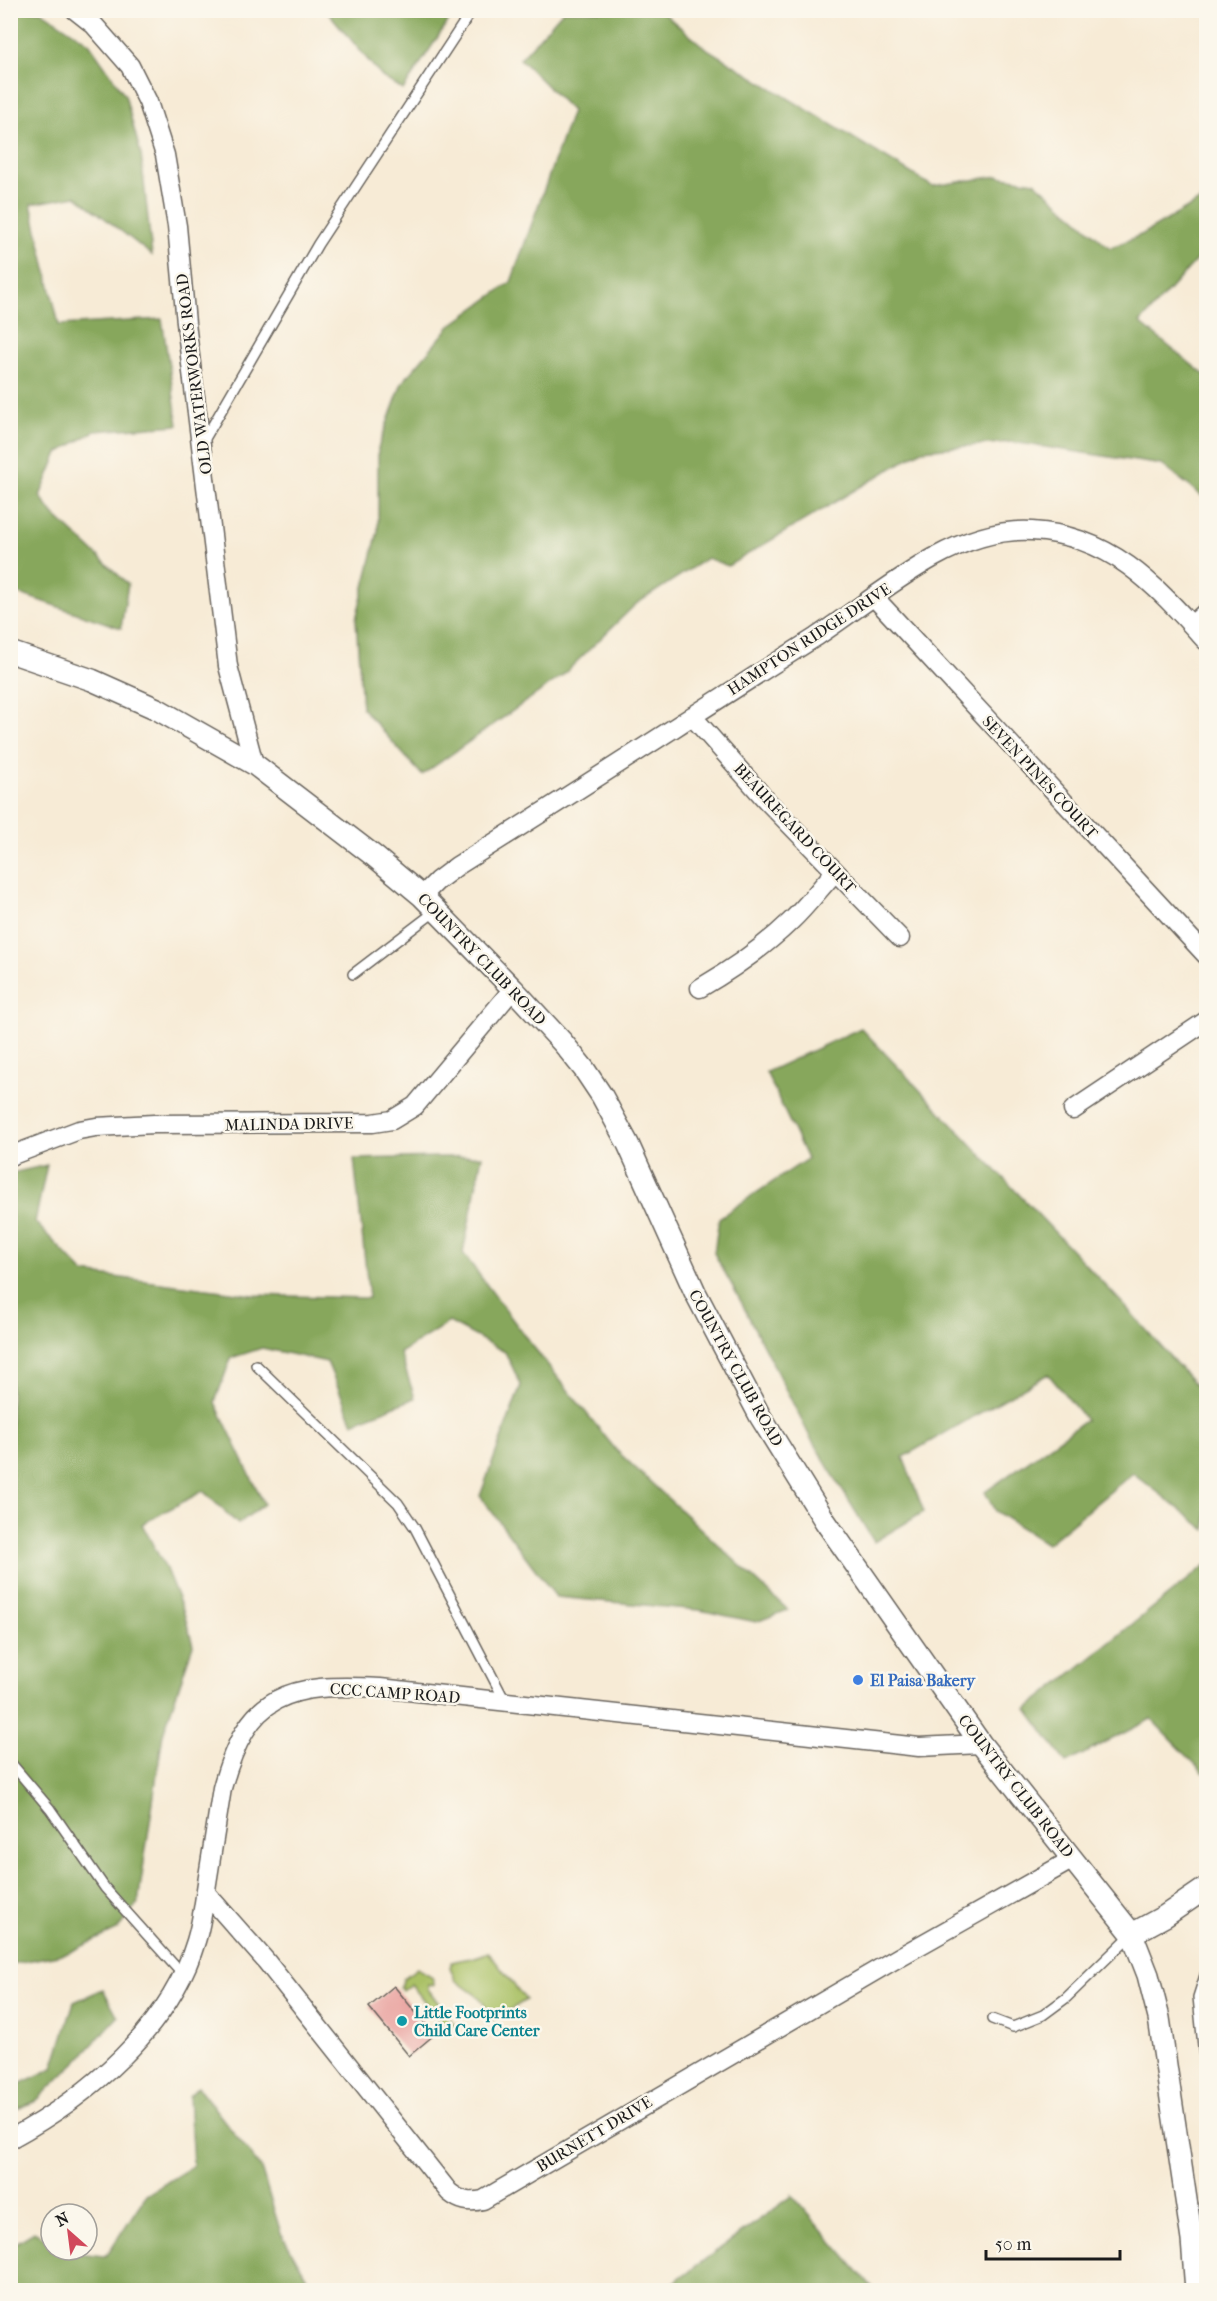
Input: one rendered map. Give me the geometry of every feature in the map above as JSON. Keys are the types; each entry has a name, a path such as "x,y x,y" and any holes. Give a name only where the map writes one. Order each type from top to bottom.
{"street":[{"name":"OLD WATERWORKS ROAD","path":"75,10 94,25 130,66 148,102 157,127 169,175 177,226 186,323 228,666 254,764"},
{"name":"HAMPTON RIDGE DRIVE","path":"430,903 437,881 457,866 933,558 968,542 988,536 1031,531 1076,539 1117,556 1152,583 1206,641"},
{"name":"SEVEN PINES COURT","path":"874,597 1206,955"},
{"path":"1192,625 1206,612"},
{"name":"COUNTRY CLUB ROAD","path":"10,652 92,680 157,709 254,764 374,856 430,903 563,1043 602,1096 628,1144 695,1292 759,1416 825,1521 981,1744 1132,1934 1148,1975 1159,2018 1188,2206 1196,2290"},
{"name":"BEAUREGARD COURT","path":"692,716 766,801 900,938"},
{"path":"700,988 727,973 793,920 835,872"},
{"name":"MALINDA DRIVE","path":"10,1156 79,1130 96,1127 154,1124 373,1123 392,1120 408,1112 427,1094 513,989"},
{"path":"1073,1110 1206,1021"},
{"name":"CCC CAMP ROAD","path":"10,2139 65,2106 116,2062 153,2022 173,1994 197,1939 222,1788 229,1764 246,1728 257,1713 272,1702 293,1692 339,1686 504,1701 919,1747 981,1744"},
{"name":"BURNETT DRIVE","path":"206,1893 266,1961 449,2192 465,2201 474,2202 483,2200 1072,1859"},
{"path":"1132,1934 1165,1916 1206,1887"}],"lane":[{"path":"202,444 318,244 472,10"},
{"path":"353,974 430,903"},
{"path":"256,1365 398,1503 415,1528 504,1701"},
{"path":"10,1762 50,1809 105,1888 183,1975"},
{"path":"992,2019 1013,2027 1043,2015 1066,1998 1132,1934"},
{"path":"1206,1972 1198,1997 1206,2076"}],"green space":[{"path":"11,10 41,11 89,43 125,95 141,155 152,255 76,196 31,204 59,325 162,319 178,425 95,431 58,453 40,496 53,514 128,584 121,628 11,591"},
{"path":"327,11 455,11 403,90 382,77"},
{"path":"563,11 661,11 704,47 932,186 998,176 1035,182 1110,248 1143,234 1206,197 1206,249 1140,323 1206,376 1206,499 1162,465 1012,442 922,450 728,566 707,558 636,604 562,676 422,775 362,708 356,619 378,531 378,448 402,383 450,326 511,282 572,111 520,59"},
{"path":"861,1028 1125,1306 1206,1397 1206,1530 1133,1473 1047,1544 995,1511 985,1492 1086,1420 1048,1374 903,1457 924,1512 874,1542 811,1439 714,1253 719,1218 807,1159 766,1072"},
{"path":"482,1156 463,1253 528,1340 616,1450 788,1610 756,1622 699,1610 556,1597 480,1496 521,1385 505,1352 449,1322 400,1353 415,1398 353,1423 327,1362 262,1348 231,1358 215,1402 264,1504 238,1524 203,1491 142,1524 166,1569 184,1613 193,1645 163,1734 138,1903 117,1930 68,1953 11,1964 11,1173 47,1165 35,1222 84,1273 253,1295 369,1298 354,1159"},
{"path":"1206,1565 1206,1771 1204,1773 1151,1719 1066,1763 1027,1709"},
{"path":"488,1952 526,2000 494,2020 480,1998 455,1980 450,1967 452,1962"},
{"path":"417,1968 428,1974 434,1981 434,1985 428,1985 428,1989 456,2027 449,2033 411,1984 402,1991 400,1988 404,1978"},
{"path":"103,1989 118,2017 36,2101 11,2112 11,2088 53,2068 74,2002"},
{"path":"198,2087 261,2168 281,2233 314,2290 11,2290 11,2246 34,2232 39,2235 39,2262 99,2262 99,2255 106,2256 146,2195 193,2166 189,2096"},
{"path":"792,2196 874,2290 663,2290"}],"building":[{"name":"Little Footprints Child Care Center","path":"394,1986 434,2035 409,2056 369,2007"}],"place":[{"name":"El Paisa Bakery","path":"858,1680"},
{"name":"Little Footprints Child Care Center","path":"402,2021"}]}
